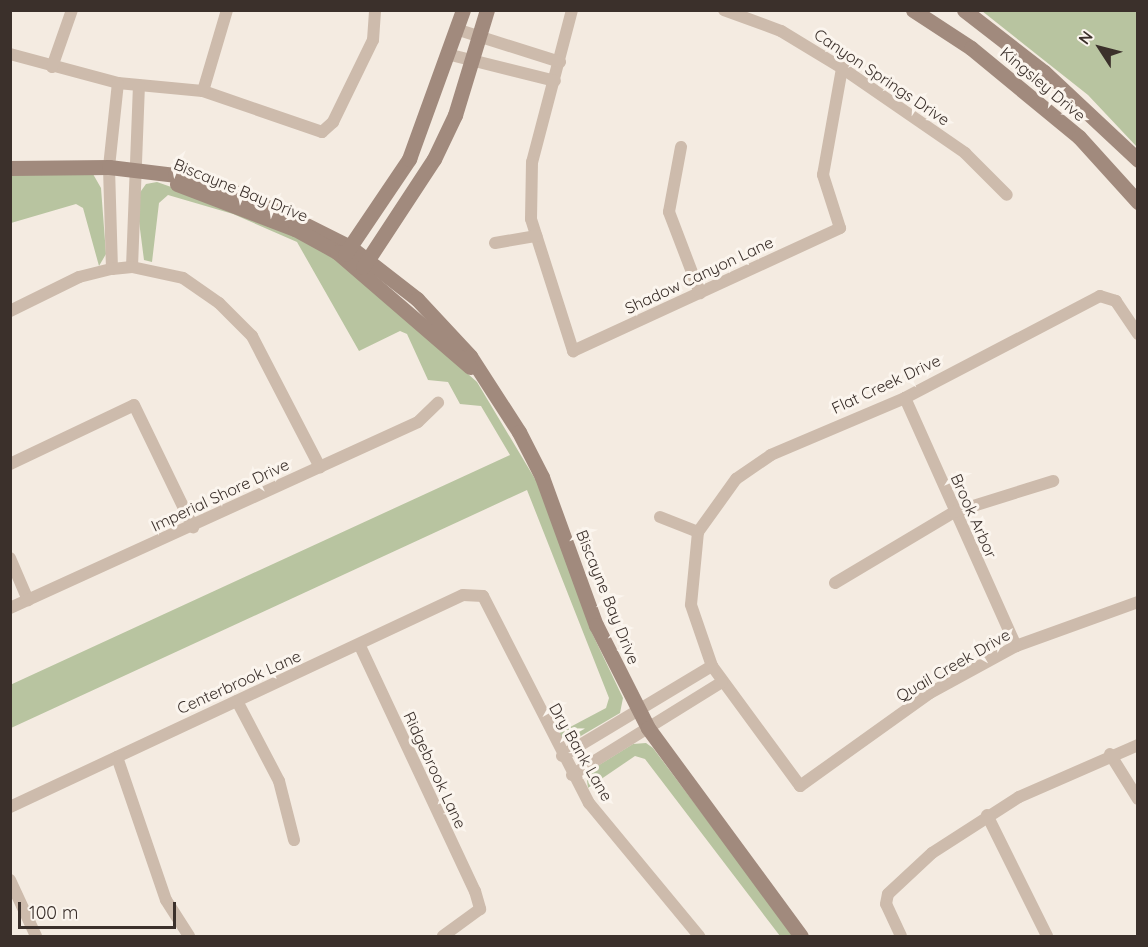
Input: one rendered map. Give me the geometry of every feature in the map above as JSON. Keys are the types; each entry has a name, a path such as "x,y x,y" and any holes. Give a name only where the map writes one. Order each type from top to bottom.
{"street":[{"path":"52,67 72,10"},
{"path":"203,91 227,10"},
{"path":"10,54 118,83 203,91 322,132 333,122 373,40 375,10"},
{"path":"346,252 409,159 451,55 463,10"},
{"path":"365,265 434,159 474,60 487,10"},
{"path":"495,243 536,236 531,219 532,162 572,10"},
{"name":"Canyon Springs Drive","path":"724,10 781,31 842,68 965,153 1007,195"},
{"name":"Kingsley Drive","path":"913,10 971,48 1079,137 1135,195"},
{"name":"Kingsley Drive","path":"964,10 1044,72 1137,160"},
{"path":"459,30 560,62"},
{"path":"451,55 555,81"},
{"name":"Shadow Canyon Lane","path":"536,236 573,351 840,228 823,175 842,68"},
{"path":"112,269 109,167 118,83"},
{"path":"132,267 132,170 139,85"},
{"path":"681,147 669,212 700,293"},
{"name":"Biscayne Bay Drive","path":"10,168 109,167 153,175 175,175 248,196 346,252 454,336 482,377 542,477 596,625 648,728 801,936"},
{"path":"10,311 79,278 112,269 132,267 183,278 219,303 252,336 320,467"},
{"name":"Flat Creek Drive","path":"698,532 736,479 771,455 905,398 1100,296 1110,299 1137,334"},
{"name":"Brook Arbor","path":"905,398 954,512 1016,646"},
{"name":"Imperial Shore Drive","path":"10,608 418,422 438,403"},
{"path":"10,464 134,405 193,526"},
{"path":"835,583 954,512 1053,481"},
{"path":"572,775 722,682 712,666 691,605 698,532 660,517"},
{"path":"10,558 28,600"},
{"name":"Centerbrook Lane","path":"10,807 360,646 463,595 483,596"},
{"name":"Dry Bank Lane","path":"483,596 572,775 596,812 699,936"},
{"name":"Quail Creek Drive","path":"722,682 800,786 930,693 1016,646 1137,602"},
{"name":"Ridgebrook Lane","path":"360,646 480,909 443,936"},
{"path":"562,756 712,666"},
{"path":"237,701 279,782 294,840"},
{"path":"901,936 886,904 888,894 987,815 1110,754 1137,745"},
{"path":"1110,754 1137,799"},
{"path":"117,756 166,900 189,936"},
{"path":"987,815 1047,936"},
{"path":"10,880 36,936"}],"green space":[{"path":"982,11 1137,11 1137,147 1088,95"},
{"path":"93,174 101,188 106,254 99,266 83,208 76,204 11,223 11,175"},
{"path":"157,182 245,213 316,247 350,269 477,382 538,484 592,633 623,698 620,713 574,740 561,740 557,734 606,708 609,698 527,490 11,728 10,685 510,455 481,406 460,404 448,382 428,380 407,334 400,331 359,351 297,242 233,214 168,195 159,203 152,262 144,260 136,198 146,184"},
{"path":"646,743 653,748 794,936 780,936 645,759 635,756 588,788 586,773 633,744"}]}
